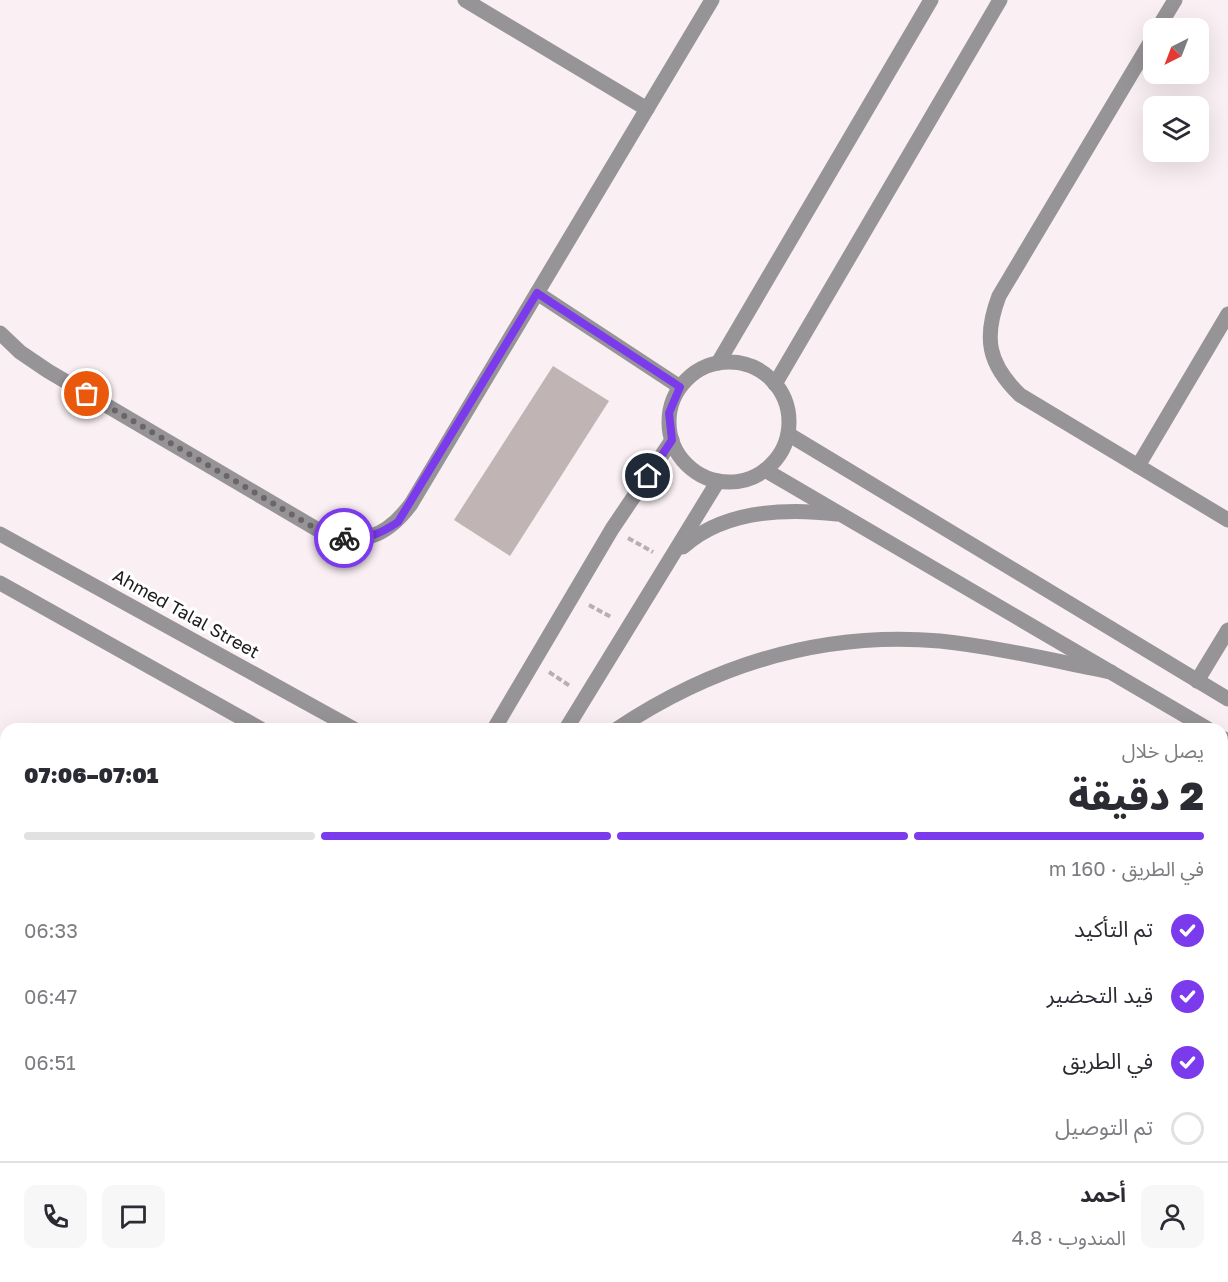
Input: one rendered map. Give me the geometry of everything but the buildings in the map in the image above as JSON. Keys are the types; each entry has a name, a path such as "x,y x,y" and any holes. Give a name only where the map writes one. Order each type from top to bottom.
{"street":[{"path":"465,0 647,109"},
{"path":"0,333 20,352 48,371 320,531 340,538 361,539 381,533 398,522 411,504 712,0"},
{"path":"718,363 932,0"},
{"path":"775,384 1000,0"},
{"path":"1164,18 1175,0"},
{"path":"1143,54 999,296 991,317 989,339 994,361 1005,380 1020,395 1228,520"},
{"path":"537,293 680,387"},
{"path":"1138,465 1228,314"},
{"path":"718,363 749,366 766,375 775,384 789,413 788,434 780,454 765,470 743,481 718,481 689,467 672,440 669,413 680,387 696,371 718,363"},
{"path":"788,434 1228,699"},
{"path":"497,723 612,529 672,440"},
{"path":"765,470 1198,723"},
{"path":"570,723 718,481"},
{"path":"668,561 697,534 732,520 768,512 806,510 843,514"},
{"name":"Ahmed Talal Street","path":"0,534 343,723"},
{"path":"0,583 250,723"},
{"path":"1197,681 1228,630"},
{"path":"626,723 655,704 708,677 765,657 822,645 882,639 941,642 1111,672"}],"path":[{"path":"612,529 668,561"},
{"path":"572,595 627,627"},
{"path":"532,662 586,696"}],"way so far":[{"path":"87,394 320,531 344,538"}],"route":[{"path":"344,538 361,539 381,533 398,522 537,293 680,387 669,413 672,440 648,476"}]}
